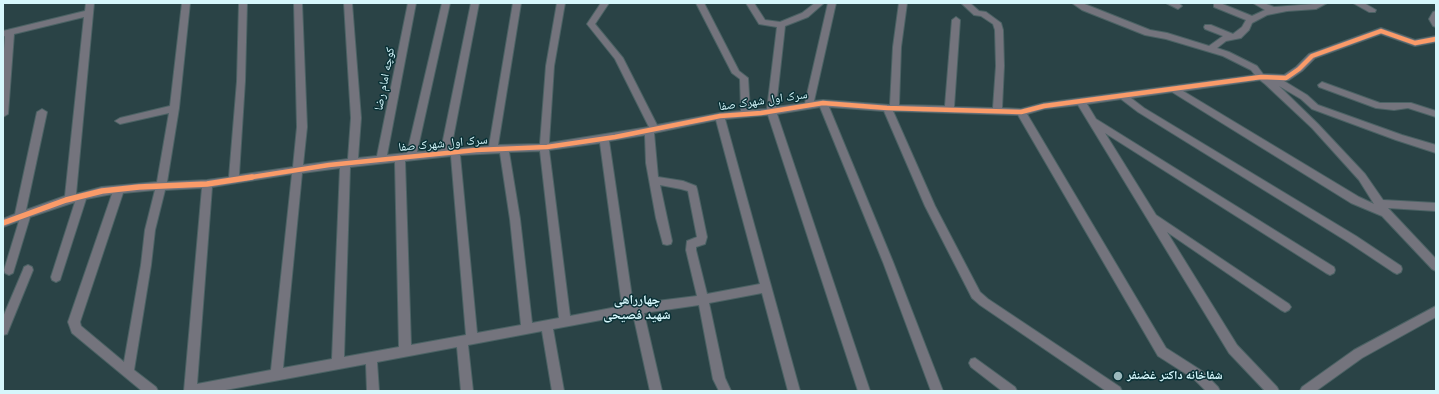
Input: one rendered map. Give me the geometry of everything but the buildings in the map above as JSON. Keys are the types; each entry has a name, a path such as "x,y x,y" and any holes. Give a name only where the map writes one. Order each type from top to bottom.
{"street":[{"path":"70,199 89,14 92,3"},
{"path":"128,373 146,265 150,230 161,186 174,108 186,3"},
{"path":"234,179 241,81 243,3"},
{"path":"277,374 302,127 298,3"},
{"path":"338,363 349,163 356,118 348,3"},
{"name":"کوچه امام رضا","path":"381,160 412,3"},
{"path":"405,351 406,157 446,3"},
{"path":"467,391 467,339 450,153 475,3"},
{"path":"493,149 517,3"},
{"path":"561,3 550,66 544,148 566,321"},
{"path":"605,3 591,24 603,37 618,58 652,131 651,163 661,218 668,241"},
{"path":"700,3 736,73 744,78 746,114"},
{"path":"750,3 762,22 781,25 805,16 820,3"},
{"path":"810,105 832,3"},
{"path":"903,3 890,108 899,138 930,206 976,295 991,307 1116,391"},
{"path":"965,3 977,13 983,14 996,23 1000,30 1000,66 997,112"},
{"path":"1076,3 1087,6 1148,33 1226,54 1254,68 1315,126 1362,177 1386,213 1434,263"},
{"path":"1170,3 1178,6"},
{"path":"1257,3 1272,10"},
{"path":"1357,3 1372,10"},
{"path":"1211,49 1223,39 1238,36 1246,28 1248,22 1272,10 1316,4"},
{"path":"1217,5 1252,19"},
{"path":"3,114 6,33 89,14"},
{"path":"1436,14 1434,19 1436,24"},
{"path":"949,110 956,20"},
{"path":"781,25 771,111 864,391"},
{"path":"1208,27 1232,37"},
{"path":"1264,79 1286,78 1299,69 1312,56 1381,30 1414,43 1436,39"},
{"path":"1264,79 1284,84 1304,97 1315,108 1400,138 1436,148"},
{"name":"سرک اول شهرک صفا","path":"3,223 70,199 119,189 207,184 298,169 406,157 493,149 544,148 652,131 720,116 771,111 823,103 890,108 1021,112 1044,106 1264,79"},
{"path":"1322,85 1379,106 1394,107 1408,105 1436,114"},
{"path":"1174,89 1354,200 1386,213"},
{"path":"1123,96 1141,110 1352,239 1397,270"},
{"path":"1081,102 1233,349 1274,391"},
{"path":"823,103 888,262 937,391"},
{"path":"120,121 174,108"},
{"path":"9,270 23,216 42,112"},
{"path":"1021,112 1162,352 1198,375 1214,391"},
{"path":"720,116 794,391"},
{"path":"1093,121 1330,270"},
{"path":"604,139 632,309 656,391"},
{"path":"504,149 515,219 527,328"},
{"path":"655,180 683,185 692,190 702,237 701,241 691,244 691,250 719,379 725,391"},
{"path":"207,184 191,391 548,324 632,309 703,300 766,287"},
{"path":"119,189 74,322 76,329 128,373 152,391"},
{"path":"56,277 82,196"},
{"path":"1379,204 1436,207"},
{"path":"1152,217 1285,307"},
{"path":"3,330 28,270"},
{"path":"1306,391 1358,354 1436,311"},
{"path":"548,324 558,391"},
{"path":"371,357 373,391"},
{"path":"975,363 1011,391"}],"cycle path":[{"path":"3,223 66,200 102,191 139,187 207,184 329,165 476,150 547,147 615,137 720,116 761,113 823,103 887,108 1021,112 1044,106 1261,77 1286,78 1299,69 1312,56 1381,31 1415,43 1436,39"}],"place":[{"name":"شفاخانه داکتر غضنفر","path":"1118,376"}],"district":[{"name":"چهارراهی شهید فصیحی","path":"637,308"}]}
